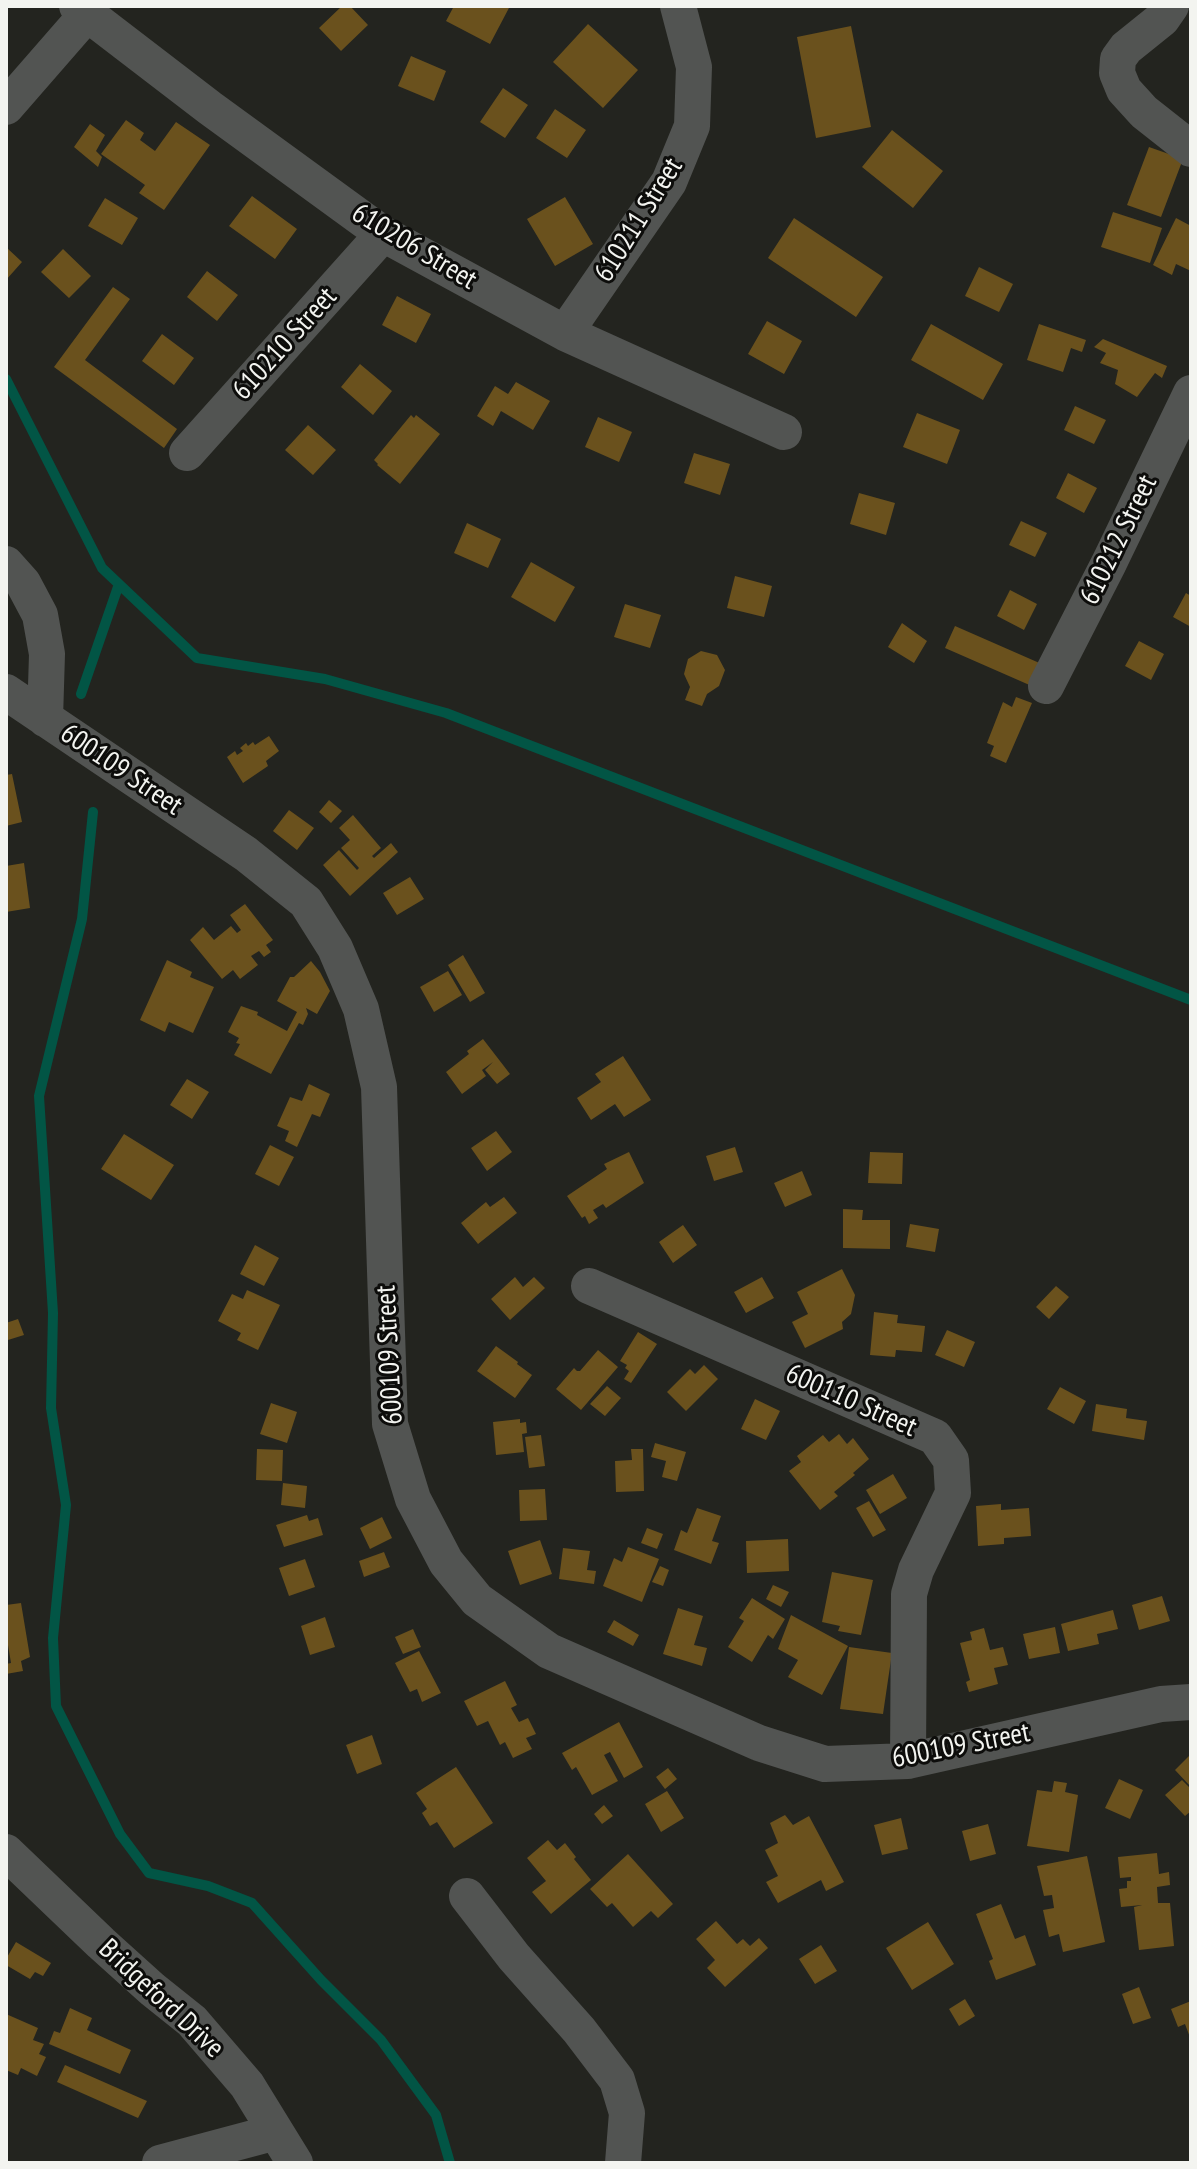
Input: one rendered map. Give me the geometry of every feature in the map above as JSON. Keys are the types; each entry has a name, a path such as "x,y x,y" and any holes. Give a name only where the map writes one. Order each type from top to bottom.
{"street":[{"name":"610211 Street","path":"565,333 669,182 692,126 694,67 678,6"},
{"path":"1171,6 1162,19 1126,48 1118,59 1117,73 1124,90 1144,112 1191,149"},
{"name":"610206 Street","path":"82,10 383,234 565,333 784,432"},
{"path":"6,107 82,10"},
{"name":"610210 Street","path":"187,453 383,234"},
{"name":"610212 Street","path":"1046,686 1191,393"},
{"path":"6,564 23,583 40,615 47,654 45,719"},
{"name":"600109 Street","path":"6,692 246,854 306,902 335,948 361,1009 379,1087 390,1424 413,1499 446,1562 477,1600 549,1651 745,1737 825,1764 908,1761 1161,1704 1191,1702"},
{"name":"600110 Street","path":"589,1286 935,1437 951,1460 953,1493 916,1570 909,1594 908,1761"},
{"name":"Bridgeford Drive","path":"6,1852 101,1943 192,2021 247,2085 295,2163"},
{"path":"467,1896 617,2080 627,2113 623,2163"},
{"path":"160,2163 276,2132"}],"building":[{"path":"342,6 350,6 368,25 341,51 319,28"},
{"path":"454,6 510,6 490,44 446,21"},
{"path":"588,24 638,70 603,108 553,62"},
{"path":"851,26 871,127 816,138 797,37"},
{"path":"411,56 446,71 434,101 398,86"},
{"path":"503,88 528,105 505,138 480,122"},
{"path":"555,109 586,130 567,158 536,138"},
{"path":"126,120 144,133 140,140 155,151 176,122 210,145 164,210 139,193 145,185 101,154"},
{"path":"90,124 105,135 96,151 102,157 98,167 74,147"},
{"path":"892,130 943,171 913,208 862,167"},
{"path":"1149,147 1183,159 1161,217 1127,205"},
{"path":"252,196 297,229 275,259 229,226"},
{"path":"565,197 593,244 555,266 527,219"},
{"path":"105,198 138,218 122,245 88,226"},
{"path":"1113,212 1162,228 1150,263 1101,247"},
{"path":"794,218 883,277 856,317 768,258"},
{"path":"1176,218 1191,226 1191,271 1176,264 1172,275 1153,265"},
{"path":"6,247 22,262 6,280"},
{"path":"63,249 91,276 69,298 41,272"},
{"path":"979,267 1013,284 999,312 965,296"},
{"path":"207,271 238,295 217,321 187,297"},
{"path":"113,287 130,299 85,360 177,429 164,448 54,367"},
{"path":"397,296 431,314 416,343 382,325"},
{"path":"767,321 802,341 784,374 748,354"},
{"path":"931,324 1003,364 983,400 911,360"},
{"path":"1039,324 1086,340 1082,352 1071,348 1063,372 1027,360"},
{"path":"162,334 194,358 174,385 142,361"},
{"path":"1103,339 1167,366 1162,378 1155,373 1137,397 1115,384 1118,370 1100,363 1106,353 1094,347"},
{"path":"360,364 392,391 373,415 341,387"},
{"path":"516,382 550,401 533,430 501,411 493,426 477,416 495,386 508,394"},
{"path":"1075,406 1106,420 1094,444 1064,430"},
{"path":"917,413 960,430 947,464 903,447"},
{"path":"411,415 414,418 416,415 440,434 400,484 374,460"},
{"path":"598,417 632,432 619,462 585,447"},
{"path":"308,425 336,450 313,475 285,450"},
{"path":"694,453 730,464 720,495 684,483"},
{"path":"1068,473 1097,488 1084,513 1056,498"},
{"path":"859,493 895,503 886,535 850,524"},
{"path":"1021,521 1047,533 1035,557 1009,545"},
{"path":"467,523 501,539 488,568 454,553"},
{"path":"531,562 575,587 555,622 511,597"},
{"path":"735,576 772,586 764,617 727,608"},
{"path":"1010,590 1037,604 1024,630 997,616"},
{"path":"1186,593 1191,596 1191,627 1173,617"},
{"path":"625,604 661,615 650,648 614,637"},
{"path":"902,623 927,641 914,663 888,647"},
{"path":"955,626 1044,665 1034,687 945,648"},
{"path":"1139,641 1164,654 1151,680 1125,666"},
{"path":"701,651 717,655 725,670 719,686 707,694 702,706 685,700 690,687 684,674 688,659"},
{"path":"1016,697 1032,703 1006,763 990,756 994,746 987,743 1003,702 1012,707"},
{"path":"269,736 279,751 266,761 268,766 243,783 227,757 235,751 237,755 243,751 240,748 246,743 248,746 253,742 255,745"},
{"path":"12,774 22,822 6,826 6,775"},
{"path":"329,800 342,811 331,823 319,812"},
{"path":"289,810 314,828 297,850 273,831"},
{"path":"353,815 381,848 372,856 374,858 391,843 398,852 350,896 323,865 339,850 357,870 359,868 341,848 350,840 339,828"},
{"path":"24,863 30,908 6,912 6,866"},
{"path":"410,877 424,899 397,915 383,893"},
{"path":"245,904 273,940 266,945 271,952 264,957 259,951 251,956 258,965 240,979 233,970 222,979 190,940 203,927 214,940 231,926 237,933 241,930 230,915"},
{"path":"463,955 485,993 470,1002 448,965"},
{"path":"167,960 192,972 190,977 214,987 193,1033 169,1022 165,1032 140,1020"},
{"path":"311,961 330,991 317,1014 306,1008 308,1014 303,1025 299,1023 271,1074 234,1055 240,1044 236,1043 239,1038 228,1032 241,1006 258,1012 257,1015 287,1031 297,1012 277,1001 290,977 294,977"},
{"path":"448,971 462,995 434,1012 420,987"},
{"path":"483,1039 510,1074 497,1084 485,1070 493,1062 482,1070 486,1076 462,1094 446,1072"},
{"path":"623,1056 651,1100 624,1117 615,1104 591,1120 577,1098 601,1082 595,1074"},
{"path":"187,1079 209,1092 192,1119 170,1105"},
{"path":"309,1084 330,1094 320,1117 312,1114 297,1147 285,1141 289,1131 277,1126 290,1097 302,1101"},
{"path":"496,1131 512,1152 487,1171 471,1148"},
{"path":"124,1134 174,1165 151,1200 101,1169"},
{"path":"270,1145 294,1157 279,1186 255,1174"},
{"path":"735,1147 743,1172 714,1181 706,1156"},
{"path":"629,1152 644,1183 606,1208 603,1204 593,1210 598,1218 589,1224 567,1196 607,1169 604,1164"},
{"path":"870,1152 903,1153 902,1184 868,1183"},
{"path":"802,1171 812,1195 785,1207 774,1183"},
{"path":"504,1197 517,1213 478,1244 461,1223 486,1202 490,1207"},
{"path":"843,1209 863,1210 862,1220 890,1220 890,1249 843,1248"},
{"path":"910,1224 939,1229 935,1252 906,1247"},
{"path":"683,1225 697,1245 673,1263 659,1242"},
{"path":"255,1245 279,1258 264,1286 240,1274"},
{"path":"842,1269 855,1295 851,1314 842,1322 843,1329 805,1348 792,1322 808,1314 797,1292"},
{"path":"515,1277 523,1287 534,1277 545,1288 510,1320 491,1299"},
{"path":"762,1277 774,1298 746,1313 734,1292"},
{"path":"1056,1286 1069,1297 1049,1319 1036,1307"},
{"path":"247,1290 280,1305 258,1350 237,1340 241,1333 218,1321 232,1294 243,1299"},
{"path":"874,1312 898,1315 897,1323 925,1326 922,1352 896,1350 895,1357 870,1355"},
{"path":"18,1319 24,1335 8,1340 6,1323"},
{"path":"947,1330 975,1342 964,1367 935,1355"},
{"path":"638,1332 657,1344 631,1383 624,1379 629,1371 625,1368 627,1365 620,1361"},
{"path":"496,1346 532,1375 515,1398 477,1371"},
{"path":"598,1350 618,1367 581,1410 556,1389 574,1368 580,1371"},
{"path":"704,1365 718,1379 686,1411 667,1392 690,1369 695,1374"},
{"path":"607,1386 621,1398 605,1416 590,1404"},
{"path":"1060,1387 1086,1401 1074,1424 1047,1409"},
{"path":"755,1399 780,1411 766,1440 741,1429"},
{"path":"271,1403 297,1412 287,1443 260,1434"},
{"path":"1096,1404 1127,1409 1126,1418 1147,1421 1144,1440 1092,1431"},
{"path":"520,1419 520,1423 526,1422 527,1433 522,1434 524,1452 496,1455 493,1422"},
{"path":"839,1434 847,1444 853,1438 869,1459 834,1492 838,1496 820,1510 789,1471 801,1462 797,1456 823,1435 829,1442"},
{"path":"541,1435 545,1466 529,1468 525,1437"},
{"path":"655,1443 686,1452 677,1481 662,1477 666,1461 651,1457"},
{"path":"257,1449 283,1450 282,1481 256,1480"},
{"path":"631,1449 643,1449 644,1491 616,1492 615,1461 632,1460"},
{"path":"893,1474 907,1498 880,1514 866,1490"},
{"path":"283,1483 307,1486 305,1508 281,1505"},
{"path":"545,1489 547,1520 520,1521 519,1490"},
{"path":"869,1501 886,1530 873,1537 856,1508"},
{"path":"1001,1504 1001,1510 1029,1508 1031,1536 1004,1538 1004,1544 978,1546 976,1506"},
{"path":"697,1508 721,1516 712,1541 719,1543 711,1564 674,1550 681,1530 687,1533"},
{"path":"307,1515 309,1521 318,1518 323,1535 284,1547 276,1525"},
{"path":"382,1517 392,1538 370,1549 360,1528"},
{"path":"647,1528 663,1534 657,1549 641,1543"},
{"path":"788,1539 789,1571 747,1573 746,1541"},
{"path":"540,1540 552,1574 520,1585 508,1551"},
{"path":"628,1547 659,1559 642,1602 603,1586 614,1558 622,1562"},
{"path":"563,1548 590,1551 587,1570 596,1571 594,1584 559,1579"},
{"path":"384,1552 390,1567 364,1577 359,1561"},
{"path":"305,1559 315,1587 289,1596 279,1568"},
{"path":"660,1566 669,1570 663,1586 652,1582"},
{"path":"832,1572 873,1580 861,1635 838,1631 840,1626 822,1622"},
{"path":"773,1585 789,1592 781,1607 766,1599"},
{"path":"1162,1596 1170,1621 1139,1630 1132,1605"},
{"path":"752,1598 785,1619 773,1639 768,1635 752,1662 728,1647 744,1621 739,1618"},
{"path":"21,1603 30,1657 21,1661 23,1671 6,1674 6,1664 11,1663 6,1633 6,1605"},
{"path":"678,1608 703,1616 694,1645 707,1648 702,1666 663,1654"},
{"path":"1113,1610 1118,1629 1097,1634 1099,1644 1068,1651 1061,1624"},
{"path":"791,1615 848,1646 822,1695 788,1677 798,1660 778,1649"},
{"path":"325,1617 335,1647 310,1655 301,1626"},
{"path":"614,1620 639,1635 633,1646 607,1632"},
{"path":"1055,1627 1060,1653 1029,1659 1023,1634"},
{"path":"984,1628 990,1650 1003,1647 1008,1665 994,1668 998,1684 969,1692 966,1682 970,1680 960,1643 972,1640 970,1632"},
{"path":"413,1629 421,1647 403,1654 395,1637"},
{"path":"849,1647 892,1653 883,1714 840,1709"},
{"path":"419,1651 441,1693 422,1702 417,1689 410,1692 395,1663"},
{"path":"505,1681 517,1705 511,1708 519,1722 528,1718 536,1734 526,1738 532,1749 513,1758 505,1742 500,1745 488,1721 477,1726 464,1701"},
{"path":"619,1722 643,1767 624,1778 610,1752 604,1755 618,1781 592,1795 576,1767 572,1770 562,1753"},
{"path":"372,1735 382,1764 357,1774 346,1745"},
{"path":"1191,1754 1191,1787 1175,1770"},
{"path":"456,1767 493,1823 454,1848 437,1822 430,1826 422,1813 427,1809 416,1793"},
{"path":"668,1768 677,1779 665,1789 656,1777"},
{"path":"1119,1779 1143,1790 1130,1819 1105,1808"},
{"path":"1182,1780 1191,1789 1191,1811 1185,1816 1165,1795"},
{"path":"1054,1781 1067,1783 1065,1792 1078,1795 1069,1852 1027,1846 1037,1790 1052,1792"},
{"path":"667,1791 684,1818 661,1832 645,1804"},
{"path":"604,1805 613,1816 602,1824 594,1814"},
{"path":"785,1815 793,1825 809,1816 844,1882 826,1891 821,1880 778,1903 766,1882 778,1876 765,1850 778,1843 770,1823"},
{"path":"901,1818 908,1849 882,1855 874,1825"},
{"path":"988,1824 996,1854 970,1861 962,1831"},
{"path":"548,1840 557,1850 565,1843 591,1880 551,1914 532,1892 546,1881 527,1858"},
{"path":"1157,1853 1159,1874 1169,1872 1170,1885 1157,1887 1158,1903 1170,1903 1174,1946 1139,1950 1134,1907 1142,1905 1121,1907 1119,1889 1127,1888 1131,1877 1120,1878 1118,1857"},
{"path":"628,1854 673,1904 658,1918 651,1911 633,1927 612,1903 607,1907 590,1889"},
{"path":"1087,1856 1105,1942 1063,1952 1059,1934 1049,1937 1043,1910 1054,1908 1052,1895 1044,1896 1037,1866"},
{"path":"1001,1904 1015,1939 1025,1935 1036,1965 996,1980 989,1961 993,1959 976,1914"},
{"path":"716,1921 737,1944 743,1939 750,1946 759,1938 768,1948 725,1987 707,1968 715,1960 696,1939"},
{"path":"928,1922 954,1964 912,1990 886,1948"},
{"path":"16,1942 51,1963 43,1976 35,1972 30,1979 6,1965"},
{"path":"821,1945 837,1971 815,1984 799,1959"},
{"path":"1139,1987 1151,2018 1133,2024 1122,1994"},
{"path":"965,1999 975,2016 959,2026 949,2009"},
{"path":"1191,2001 1191,2040 1185,2024 1178,2027 1171,2009"},
{"path":"70,2008 92,2018 87,2030 131,2050 120,2074 49,2044 54,2031 60,2033"},
{"path":"6,2014 38,2028 33,2040 44,2044 39,2054 46,2057 37,2076 21,2068 18,2075 6,2070"},
{"path":"65,2065 147,2101 138,2118 57,2082"}],"waterway":[{"path":"6,379 102,568 197,658 325,679 446,713 1191,1000"},
{"path":"81,694 119,584"},
{"path":"93,812 82,919 39,1096 53,1313 51,1408 66,1505 53,1638 56,1706 120,1834 149,1873 208,1886 252,1903 321,1980 381,2040 436,2115 450,2163"}]}
